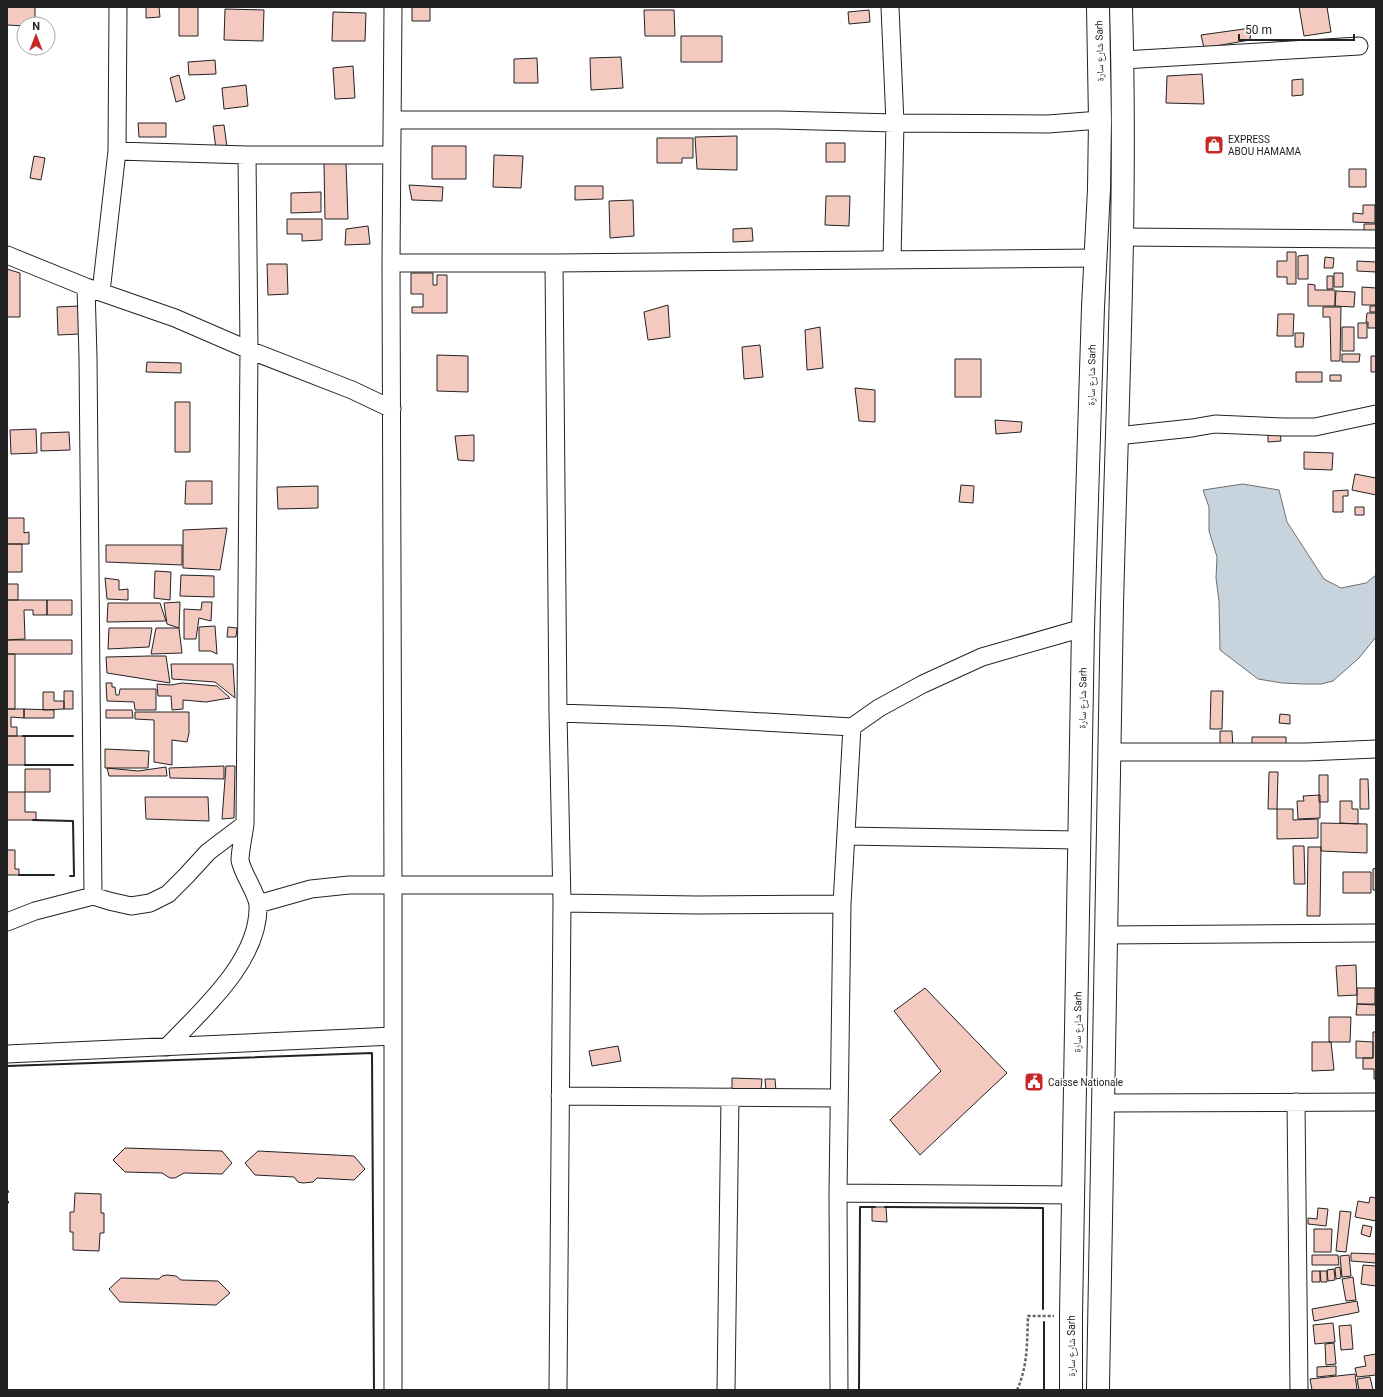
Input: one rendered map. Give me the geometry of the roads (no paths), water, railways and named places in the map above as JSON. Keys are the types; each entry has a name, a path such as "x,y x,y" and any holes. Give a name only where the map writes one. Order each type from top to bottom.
{"highway":[{"name":"شارع سارة Sarh","path":"1071,1390 1083,628 1100,120 1098,7"},
{"path":"1098,1390 1099,1199 1103,1103 1108,752 1122,237 1123,60 1121,7"}],"street":[{"path":"93,896 89,365 94,289 118,151 118,7"},
{"path":"393,7 391,155 393,1390"},
{"path":"890,7 895,123 892,260"},
{"path":"1123,60 1359,46"},
{"path":"392,120 779,120 895,123 1048,124 1100,120"},
{"path":"118,151 247,155 391,155"},
{"path":"167,1046 206,1006 228,980 246,954 256,928 258,904 240,860 245,824 249,350 247,155"},
{"path":"1122,237 1376,239"},
{"path":"7,255 94,289 175,318 249,350 352,390 392,409"},
{"path":"391,262 554,263 1096,258"},
{"path":"554,263 558,713 562,903 558,1390"},
{"path":"1117,436 1215,424 1315,427 1376,414"},
{"path":"558,713 676,717 852,727 879,708 923,684 982,657 1083,628"},
{"path":"839,1390 838,1193 842,904 852,727"},
{"path":"1108,752 1306,752 1376,749"},
{"path":"7,922 35,911 93,896 132,906 150,903 168,894 208,852 245,824"},
{"path":"846,836 1079,840"},
{"path":"258,904 311,889 349,884 393,886 561,885"},
{"path":"562,903 697,905 842,904"},
{"path":"1105,934 1376,933"},
{"path":"7,1054 393,1036"},
{"path":"560,1096 840,1098"},
{"path":"726,1390 730,1097"},
{"path":"1296,1102 1299,1390"},
{"path":"1103,1103 1376,1102"},
{"path":"838,1193 1073,1195"}],"place":[{"name":"EXPRESS ABOU HAMAMA","path":"1214,145"},
{"name":"Caisse Nationale","path":"1034,1082"}]}
